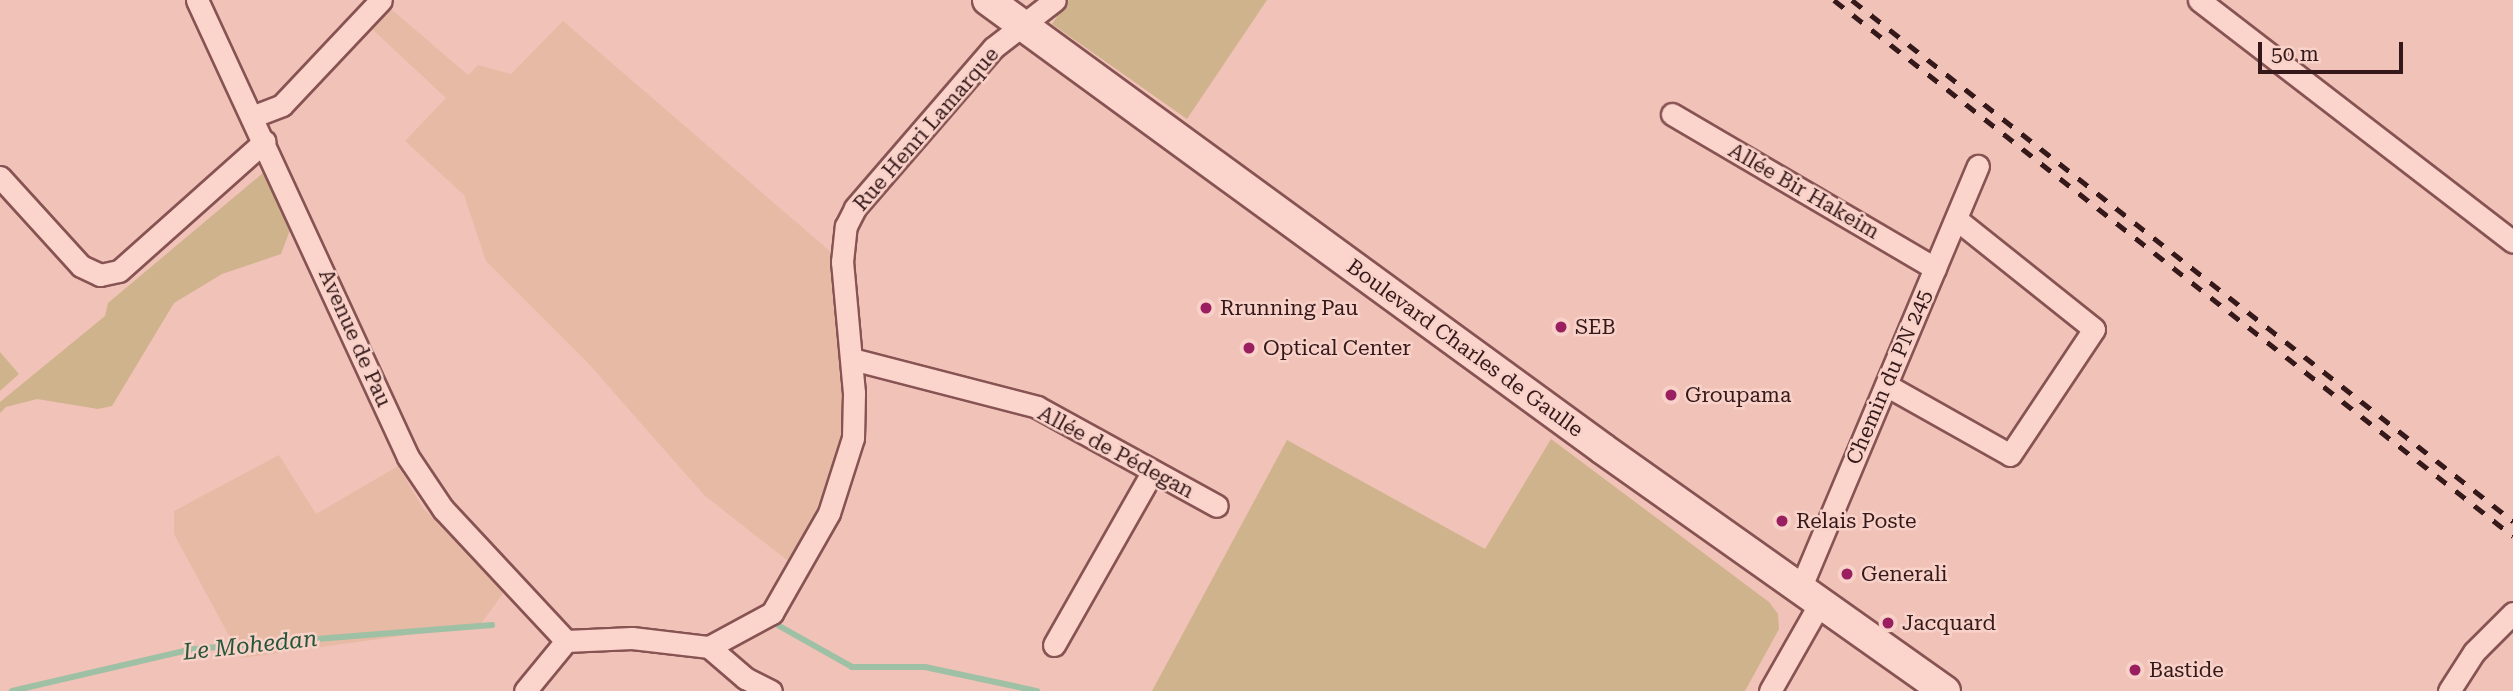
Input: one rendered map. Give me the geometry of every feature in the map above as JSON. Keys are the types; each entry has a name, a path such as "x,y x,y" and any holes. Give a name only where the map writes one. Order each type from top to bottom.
{"main road":[{"name":"Boulevard Charles de Gaulle","path":"988,0 1944,691"}],"street":[{"name":"Avenue de Pau","path":"197,0 254,116 408,457 443,509 566,641"},
{"path":"254,116 282,105 381,0"},
{"name":"Rue Henri Lamarque","path":"709,647 772,613 829,513 853,438 852,359 842,262 846,226 855,208 993,48 1055,0"},
{"path":"2199,0 2513,242"},
{"name":"Allée Bir Hakeim","path":"1672,114 1935,268"},
{"path":"0,177 81,266 100,275 119,271 265,141"},
{"name":"Chemin du PN 245","path":"1770,691 1810,596 1886,385 1978,166"},
{"path":"1886,385 2010,455 2095,329 1956,219"},
{"name":"Allée de Pédegan","path":"852,359 1037,407 1217,506"},
{"path":"1054,645 1153,471"},
{"path":"2449,691 2474,652 2513,613"},
{"path":"525,691 566,641 632,638 709,647 745,678 771,691"}],"shaded area":[{"path":"1069,0 1267,0 1187,119 1052,24"},
{"path":"391,9 468,75 478,65 511,74 563,21 832,253 844,360 845,440 793,565 704,495 588,363 486,261 464,195 405,141 446,98 372,29"},
{"path":"263,173 290,230 281,254 222,274 174,303 112,406 98,409 37,399 6,407 0,413 0,402 105,316 108,303"},
{"path":"0,352 19,374 0,391"},
{"path":"1551,439 1769,602 1778,614 1779,629 1745,691 1152,691 1287,440 1485,549"},
{"path":"279,455 316,514 398,466 423,508 504,592 480,625 241,658 174,534 174,511"}],"waterway":[{"name":"Le Mohedan","path":"774,623 852,667 925,667 1037,691"},
{"name":"Le Mohedan","path":"12,691 193,649 492,625"}],"railway":[{"path":"1834,0 2513,536"},
{"path":"1852,0 2513,521"}],"place":[{"name":"Rrunning Pau","path":"1206,308"},
{"name":"SEB","path":"1561,327"},
{"name":"Optical Center","path":"1249,348"},
{"name":"Groupama","path":"1671,395"},
{"name":"Relais Poste","path":"1782,521"},
{"name":"Generali","path":"1847,574"},
{"name":"Jacquard","path":"1888,623"},
{"name":"Bastide","path":"2135,670"}]}
